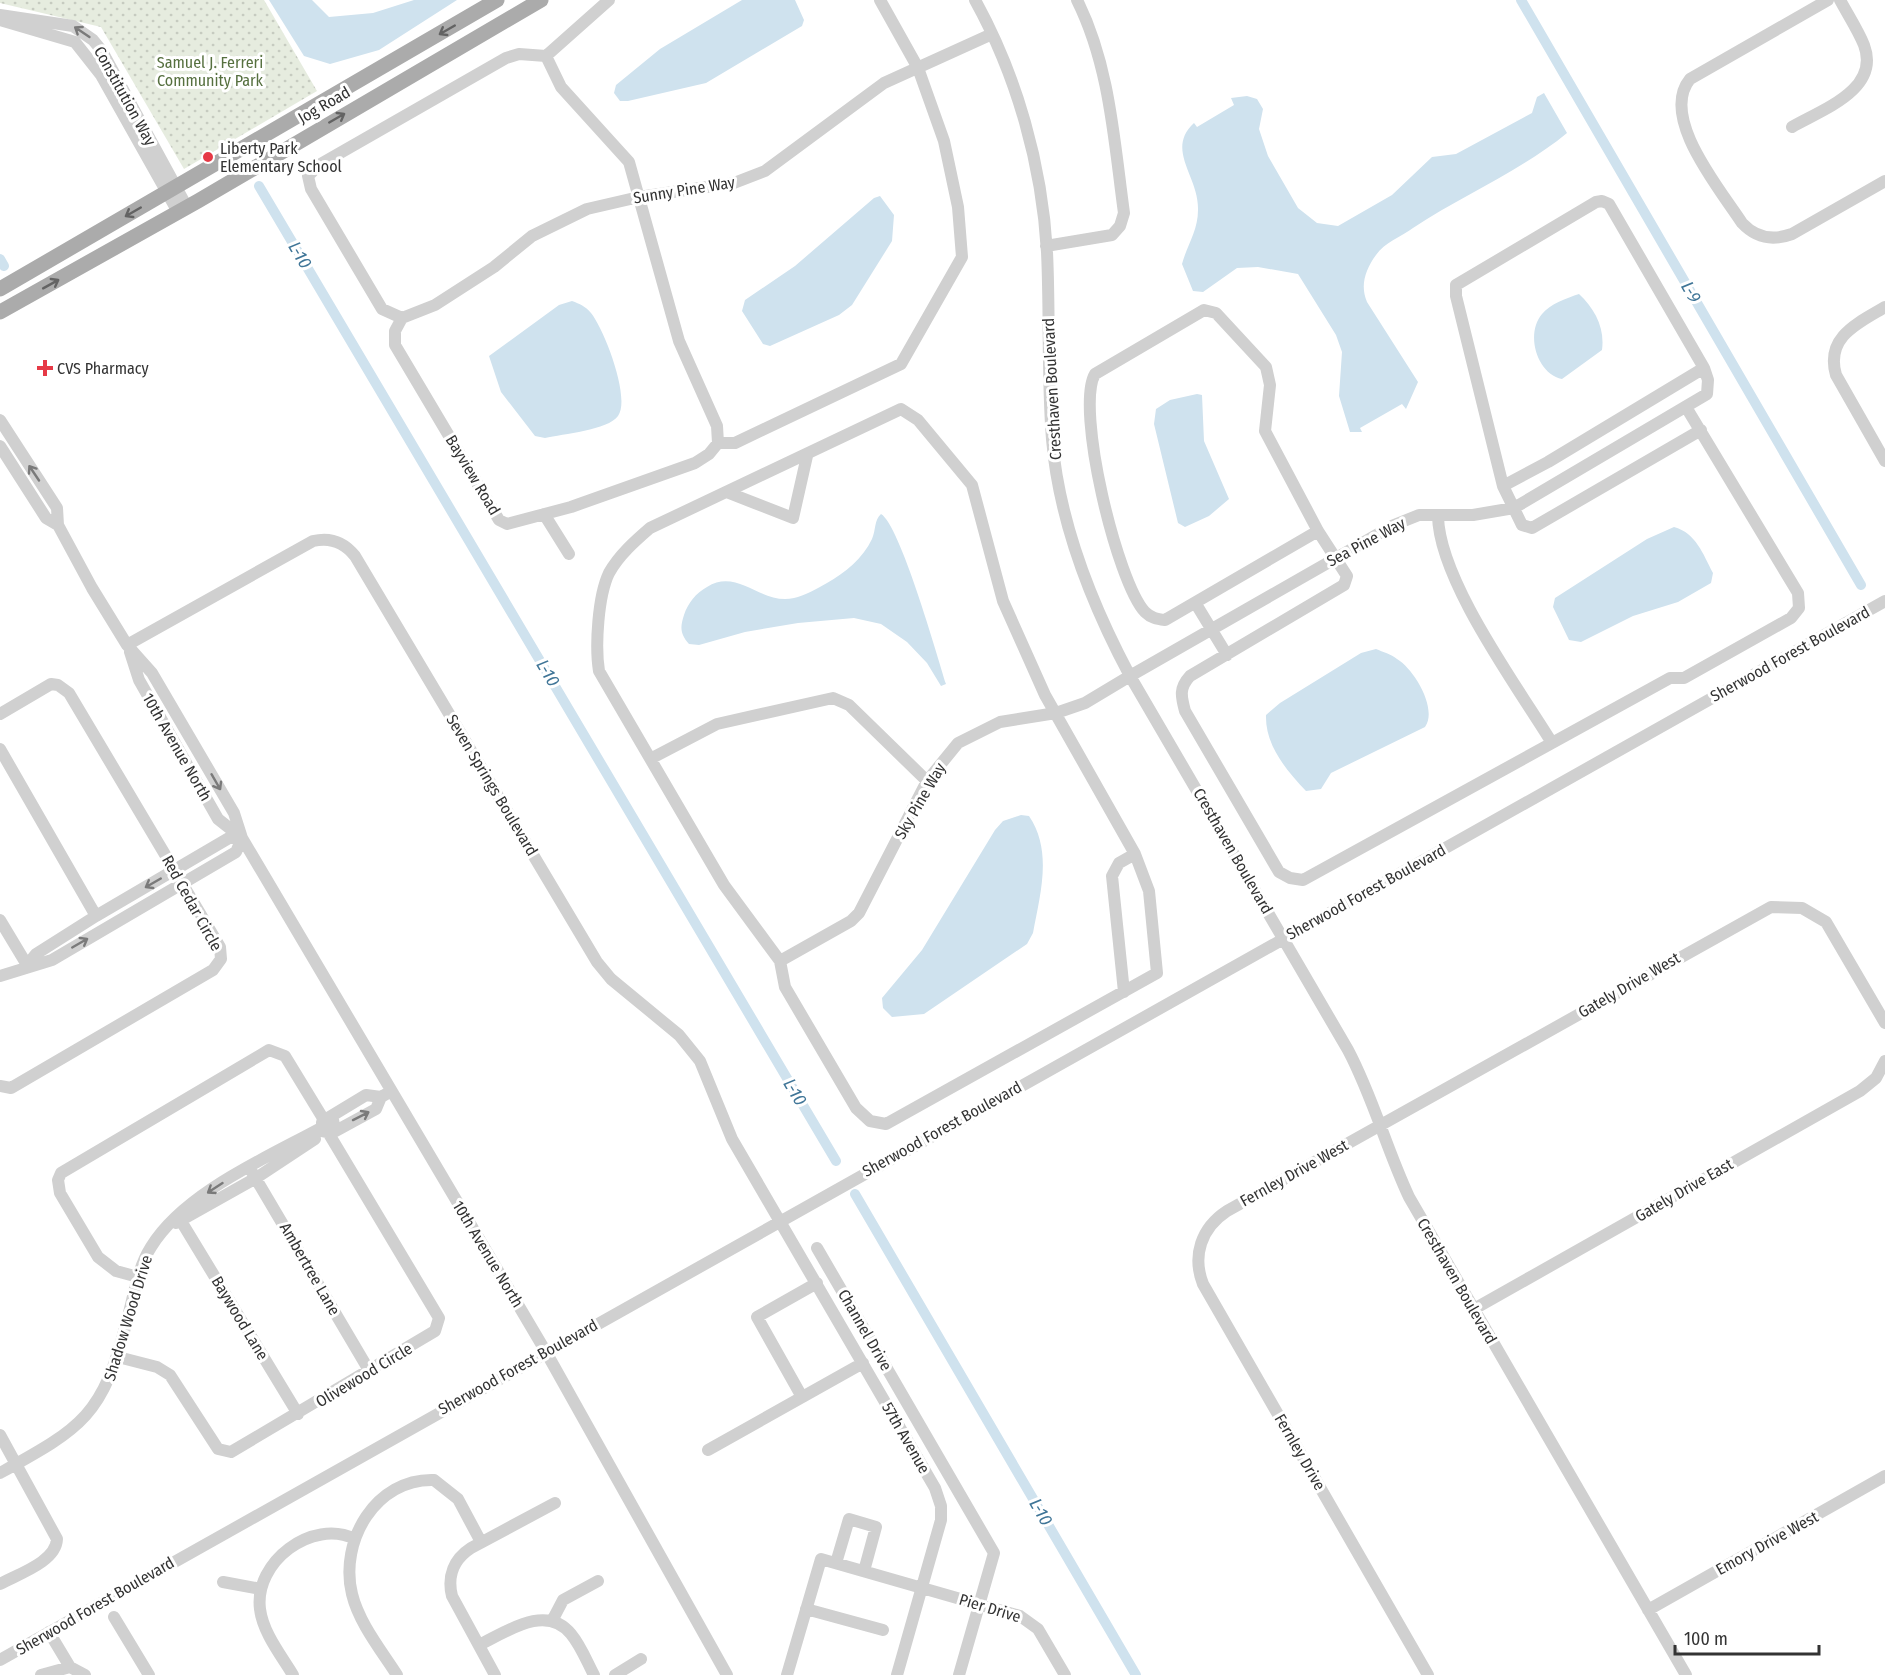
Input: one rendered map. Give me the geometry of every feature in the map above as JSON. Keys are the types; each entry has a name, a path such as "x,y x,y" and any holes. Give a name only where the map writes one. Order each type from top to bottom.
{"main road":[{"name":"Jog Road","path":"0,288 497,0"},
{"name":"Jog Road","path":"0,312 183,209 541,0"},
{"path":"393,61 404,79"}],"street":[{"path":"402,318 382,309 312,189 308,176 319,165 506,58 519,54 546,56 609,0"},
{"path":"546,56 561,87 629,162 679,341 717,426 718,442 735,443 901,364 962,257 958,207 944,141 918,68 880,0"},
{"name":"Cresthaven Boulevard","path":"975,0 992,34 1030,141 1039,185 1046,246 1052,440 1059,480 1084,575 1101,617 1130,676 1361,1076 1409,1197 1686,1675"},
{"path":"1046,246 1112,235 1120,226 1124,213 1105,81 1097,48 1077,0"},
{"path":"1828,0 1690,79 1681,97 1683,126 1742,223 1753,232 1766,238 1778,238 1791,234 1885,182"},
{"path":"1792,127 1848,95 1858,85 1865,72 1867,57 1863,44 1840,0"},
{"name":"Constitution Way","path":"0,15 73,26 93,40 102,51 172,190"},
{"name":"Constitution Way","path":"0,20 75,42 101,75 183,209"},
{"name":"Sunny Pine Way","path":"402,318 422,312 455,293 532,236 562,219 587,209 639,197 726,185 750,178 779,162 860,98 884,83 992,34"},
{"path":"1503,486 1548,462 1704,368 1609,204 1602,201 1596,202 1456,285 1456,296 1503,486 1522,525 1532,528 1701,430"},
{"path":"1885,307 1843,335 1836,347 1833,361 1836,375 1885,461"},
{"path":"1318,531 1196,604 1165,620 1151,618 1134,595 1110,532 1092,441 1089,384 1095,374 1204,310 1216,313 1266,367 1270,385 1265,431 1318,531 1347,576 1344,585 1190,676 1184,683 1180,694 1185,711 1279,872 1290,878 1303,880 1670,678 1684,678 1791,618 1799,608 1798,593 1686,406"},
{"name":"Bayview Road","path":"402,318 394,331 395,345 499,520 507,524 544,514 695,463 709,454 718,442"},
{"name":"Sea Pine Way","path":"1130,676 1394,525 1419,515 1490,513 1514,508 1707,394 1708,380 1704,368"},
{"path":"901,410 918,420 972,485 1004,601 1045,695 1135,854 1149,891 1157,973 886,1124 870,1120 856,1108 785,987 780,961 724,885 652,758 599,671 596,650 609,574 628,548 650,528 729,493 901,410"},
{"name":"10th Avenue North","path":"0,420 57,508 58,525 127,645 139,680 219,819 242,838 386,1094 546,1352 727,1675"},
{"name":"10th Avenue North","path":"0,446 46,518 58,525"},
{"path":"729,493 793,518 807,456"},
{"path":"544,514 569,554"},
{"path":"1438,516 1439,537 1473,615 1552,743"},
{"name":"Seven Springs Boulevard","path":"127,645 313,541 333,540 351,550 597,962 612,979 679,1035 700,1060 732,1139 780,1220"},
{"name":"Sherwood Forest Boulevard","path":"0,1660 1885,601"},
{"path":"1196,604 1227,655"},
{"name":"Sky Pine Way","path":"780,961 851,921 859,912 927,781 947,754 965,738 1015,718 1056,713 1104,693 1130,676"},
{"name":"Red Cedar Circle","path":"0,714 51,684 64,688 183,883 220,947 221,959 218,965 11,1088 0,1086"},
{"path":"652,758 717,724 833,698 849,705 927,781"},
{"path":"0,749 96,916"},
{"path":"0,976 27,965 52,960 236,852 242,838 229,838 96,916 36,954 27,965"},
{"path":"1124,992 1112,876 1119,863 1135,854"},
{"name":"Gately Drive West","path":"1380,1125 1772,907 1802,908 1821,917 1835,933 1885,1023"},
{"path":"0,920 27,965"},
{"name":"Olivewood Circle","path":"118,1357 157,1367 170,1375 218,1449 224,1452 238,1450 370,1372 430,1336 438,1325 439,1318 285,1056 269,1050 61,1173 58,1180 60,1193 98,1257 116,1271 138,1277"},
{"name":"Gately Drive East","path":"1474,1309 1860,1092 1876,1078 1885,1061"},
{"name":"Shadow Wood Drive","path":"0,1473 62,1437 78,1425 103,1394 118,1357 138,1277 150,1248 175,1223 327,1127 366,1095 386,1094"},
{"name":"Fernley Drive West","path":"1211,1225 1227,1211 1380,1125"},
{"name":"Ambertree Lane","path":"253,1172 370,1372"},
{"name":"57th Avenue","path":"780,1220 940,1500 941,1520 897,1675"},
{"name":"Baywood Lane","path":"175,1223 298,1414"},
{"name":"Fernley Drive","path":"1211,1225 1199,1250 1198,1264 1203,1284 1428,1675"},
{"name":"Channel Drive","path":"818,1248 994,1553 959,1675"},
{"path":"802,1397 757,1317 817,1283"},
{"path":"708,1450 863,1363"},
{"path":"0,1435 57,1539 57,1546 49,1557 0,1584"},
{"name":"Emory Drive West","path":"1648,1610 1885,1476"},
{"path":"397,1675 360,1615 352,1594 350,1565 355,1539 369,1513 385,1496 404,1484 430,1480 441,1483 458,1499 481,1542"},
{"path":"495,1675 452,1596 450,1582 453,1568 460,1556 481,1542 555,1503"},
{"path":"787,1675 821,1558 836,1563 849,1519 876,1527 864,1571"},
{"path":"293,1675 264,1624 260,1609 261,1589 267,1573 280,1557 303,1540 329,1532 355,1539"},
{"name":"Pier Drive","path":"836,1563 1020,1616 1032,1623 1065,1675"},
{"path":"552,1622 563,1600 597,1581"},
{"path":"223,1582 261,1589"},
{"path":"806,1609 883,1630"},
{"path":"114,1617 149,1675"},
{"path":"479,1645 530,1621 552,1622 572,1634 594,1675"},
{"path":"49,1632 70,1667 85,1675"},
{"path":"615,1675 641,1659"},
{"path":"41,1675 70,1667"}],"green space":[{"name":"Samuel J. Ferreri Community Park","path":"0,0 264,0 317,91 184,169 101,27 0,3"}],"water":[{"path":"269,0 312,0 329,17 373,13 414,0 457,0 379,50 330,64 304,56"},
{"path":"742,0 795,0 804,20 802,26 706,83 620,101 614,93 616,85 660,49"},
{"path":"1544,93 1567,133 1531,159 1388,243 1379,251 1369,266 1364,284 1367,302 1418,382 1406,409 1402,404 1360,428 1362,432 1350,432 1339,396 1342,352 1336,335 1298,274 1258,267 1237,268 1203,292 1193,291 1182,264 1198,218 1198,210 1194,186 1183,153 1183,143 1186,133 1194,123 1197,127 1234,105 1231,98 1247,96 1257,99 1263,109 1259,129 1268,156 1298,208 1317,223 1338,226 1392,195 1432,157 1456,154 1532,113 1537,97"},
{"path":"880,196 894,215 892,241 852,305 839,315 770,346 763,344 742,311 745,300 795,266 874,198"},
{"path":"1579,294 1598,319 1602,334 1602,350 1562,379 1553,376 1540,362 1534,342 1534,332 1545,310"},
{"path":"572,301 589,311 603,333 619,380 621,407 618,416 605,425 545,438 535,436 501,392 489,356 559,305"},
{"path":"1202,395 1204,441 1229,499 1209,516 1185,527 1178,523 1154,424 1156,409 1170,400"},
{"path":"881,514 889,523 908,565 946,684 941,686 927,663 907,642 881,624 854,618 798,623 745,632 699,645 689,644 684,637 682,623 684,615 693,599 703,589 718,582 729,581 782,599 806,594 840,575 859,559 872,539 877,519"},
{"path":"1674,527 1688,534 1698,545 1713,573 1711,583 1678,602 1633,616 1581,642 1569,640 1553,607 1555,598 1647,539"},
{"path":"1376,649 1404,664 1417,680 1428,710 1425,727 1331,773 1321,789 1306,791 1284,766 1273,747 1266,715 1280,703 1361,653"},
{"path":"1021,815 1029,816 1041,844 1043,858 1039,904 1033,933 1027,944 924,1014 892,1017 883,1008 882,998 922,950 995,830 1003,821"}],"waterway":[{"name":"L-9","path":"1521,0 1861,585"},
{"name":"L-10","path":"259,186 836,1161"},
{"name":"L-10","path":"0,259 4,266"},
{"name":"L-10","path":"855,1194 1136,1675"}],"place":[{"name":"Liberty Park Elementary School","path":"208,157"},
{"name":"CVS Pharmacy","path":"45,368"}]}
